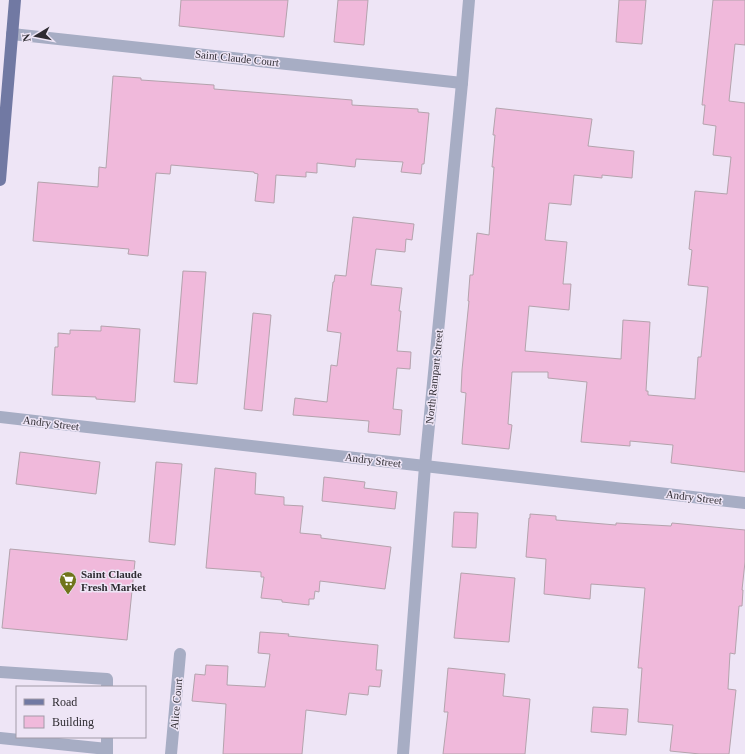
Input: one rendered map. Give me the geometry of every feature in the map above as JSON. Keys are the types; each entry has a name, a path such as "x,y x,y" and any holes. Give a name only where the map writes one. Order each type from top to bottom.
{"main road":[{"path":"0,180 15,0"}],"street":[{"name":"North Rampart Street","path":"403,754 425,466 469,0"},
{"name":"Saint Claude Court","path":"12,34 462,83"},
{"name":"Andry Street","path":"0,417 745,503"},
{"name":"Alice Court","path":"171,754 180,654"},
{"path":"0,672 107,679 107,686"},
{"path":"0,738 107,746"}],"building":[{"path":"181,0 288,0 284,37 179,26"},
{"path":"338,0 368,0 364,45 334,42"},
{"path":"619,0 646,0 642,44 616,42"},
{"path":"713,0 745,0 745,45 735,44 729,101 745,103 745,472 671,463 673,445 630,441 630,446 581,442 587,382 548,378 548,372 512,372 508,424 512,425 509,449 462,444 466,393 461,392 462,370 470,275 473,275 477,233 489,235 494,167 492,167 495,135 493,135 496,108 592,119 588,146 634,151 632,178 602,175 602,178 574,175 571,205 549,203 545,240 567,242 563,284 571,284 569,310 529,306 525,351 621,359 623,320 650,322 646,391 648,391 648,395 695,399 698,357 701,357 708,287 688,285 692,250 689,249 695,191 727,194 731,157 713,155 716,126 703,124 705,105 702,105"},
{"path":"113,76 141,78 141,80 214,85 214,89 352,100 352,105 418,109 418,112 429,113 424,164 422,164 421,174 401,172 403,162 356,159 355,167 317,163 317,173 306,172 306,177 276,175 274,203 255,201 258,174 254,172 171,165 170,174 156,173 148,256 128,254 129,249 33,241 38,182 98,187 99,167 106,168"},
{"path":"353,217 414,224 412,240 406,239 405,252 376,249 371,285 402,288 397,351 411,352 410,369 397,368 393,409 402,410 400,435 368,432 369,421 293,415 295,398 327,402 331,365 337,366 341,333 327,331 333,282 335,275 346,276"},
{"path":"183,271 206,272 197,384 174,382"},
{"path":"253,313 271,315 262,411 244,409"},
{"path":"101,326 140,329 135,402 96,399 96,397 52,395 55,347 58,347 58,333 70,334 70,330 101,331"},
{"path":"20,452 100,462 96,494 16,484"},
{"path":"156,462 182,464 175,545 149,542"},
{"path":"215,468 256,473 255,494 284,497 284,505 303,506 300,533 321,535 321,538 391,547 385,589 320,581 319,592 315,591 314,599 309,599 309,605 282,602 282,600 261,598 264,577 261,577 261,572 206,568"},
{"path":"324,477 365,482 364,488 397,492 395,509 322,501"},
{"path":"454,512 478,513 476,548 452,547"},
{"path":"530,514 556,516 556,520 616,525 616,523 671,526 672,523 745,530 745,562 742,606 739,606 735,654 730,653 728,689 736,690 729,754 700,754 670,751 673,725 638,722 642,668 638,668 645,588 591,584 590,599 544,594 546,559 526,557"},
{"name":"Saint Claude Fresh Market","path":"10,549 135,561 127,640 2,628"},
{"path":"461,573 515,578 509,642 454,638"},
{"path":"260,632 378,645 376,670 382,670 380,687 369,686 368,695 349,693 346,715 306,710 302,754 223,754 226,704 192,701 195,674 205,675 206,665 228,666 227,685 265,687 270,654 258,653"},
{"path":"448,668 505,674 503,696 530,699 525,754 443,754 448,712 444,712"},
{"path":"593,707 628,709 626,735 591,732"}],"place":[{"name":"Saint Claude Fresh Market","path":"68,595"}]}
